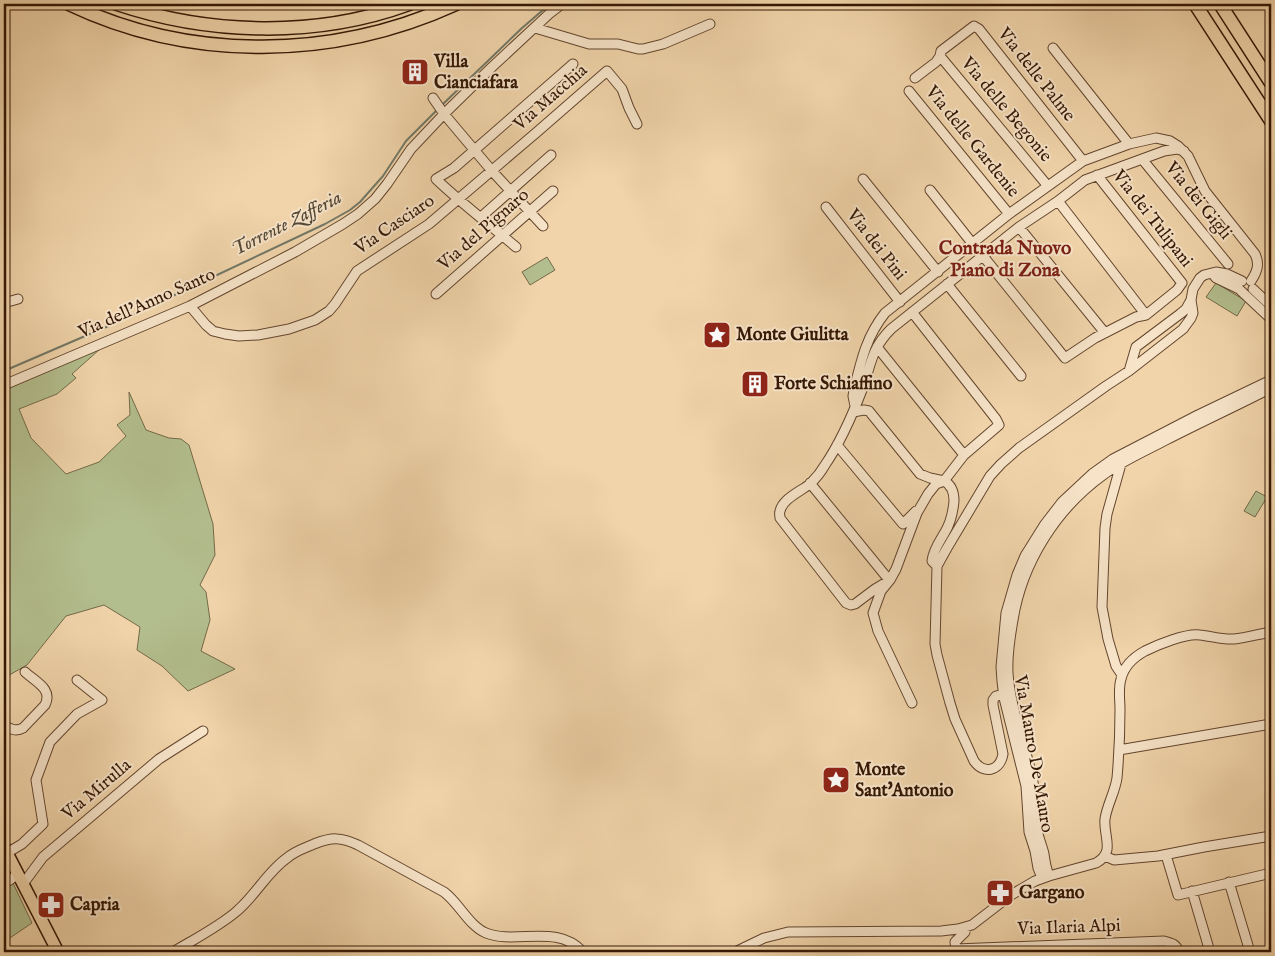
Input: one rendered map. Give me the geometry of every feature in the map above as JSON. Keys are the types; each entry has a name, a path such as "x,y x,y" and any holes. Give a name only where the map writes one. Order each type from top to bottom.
{"highway":[{"path":"68,4 122,25 179,39 223,45 273,47 342,40 370,34 409,23 456,4"},
{"path":"117,4 184,20 227,26 271,29 339,22 365,17 409,4"},
{"path":"1195,4 1271,121"},
{"path":"1220,4 1271,83"}],"main road":[{"path":"5,850 58,952"}],"street":[{"name":"Via dell'Anno Santo","path":"4,386 190,306 295,252 358,214 381,192 411,149 443,113 562,4"},
{"path":"535,28 589,44 618,44 644,49 662,44 710,24"},
{"name":"Via delle Palme","path":"916,78 936,62 941,51 974,26 979,29 1083,161"},
{"path":"1053,48 1129,144"},
{"name":"Via delle Begonie","path":"940,56 1047,186"},
{"path":"516,247 458,200 436,179 454,168 573,64"},
{"name":"Via Macchia","path":"492,171 606,71 622,89 637,124"},
{"name":"Via delle Gardenie","path":"909,91 1009,214"},
{"path":"434,101 492,171 543,226"},
{"path":"854,409 854,390 866,345 885,313 1009,214 1083,161 1129,144 1156,138 1170,141 1184,151 1192,163 1205,191 1255,254 1258,264 1257,270 1246,287"},
{"path":"890,580 875,588 855,604 846,603 780,518 780,510 784,502 810,483 826,463 837,444 854,409 872,356 883,338 891,329 1019,227 1085,180 1171,149 1184,151"},
{"path":"481,217 550,156"},
{"name":"Via dei Gigli","path":"1142,159 1228,264"},
{"name":"Via Casciaro","path":"190,306 210,329 239,336 258,335 289,329 309,322 335,304 360,268 423,229 492,171"},
{"name":"Via dei Tulipani","path":"1097,175 1182,283 1177,290 1146,315"},
{"path":"863,179 938,272"},
{"path":"930,190 972,243"},
{"name":"Via del Pignaro","path":"436,294 553,191"},
{"path":"983,256 1066,358 1095,338 1136,317 1146,315 1058,201"},
{"name":"Via dei Pini","path":"826,207 900,302"},
{"path":"1019,227 1105,333"},
{"path":"1129,371 1136,347 1186,309 1191,300 1196,282 1204,275 1212,273 1216,278 1246,287 1271,306"},
{"path":"947,284 1021,376"},
{"path":"1246,287 1271,319"},
{"path":"4,303 18,299"},
{"path":"1004,694 996,696 993,700 1003,754 1002,758 998,766 994,768 981,768 974,760 955,718 937,655 935,630 937,566 990,476 1019,448 1129,371 1173,337 1189,322 1193,313 1191,300"},
{"path":"912,312 999,425 964,455 944,481 936,484 928,494 917,513 896,569 881,591 873,613 878,631 912,703"},
{"path":"877,347 964,455"},
{"name":"Via Mauro De Mauro","path":"1046,877 1044,854 1037,830 1033,781 1012,701 1008,670 1015,608 1028,569 1040,544 1062,514 1088,487 1120,460 1198,415 1271,380"},
{"name":"Via Mauro De Mauro","path":"1046,877 1038,868 1029,832 1026,786 1004,694 1001,667 1006,614 1017,575 1040,531 1062,502 1092,474 1271,389"},
{"path":"854,409 869,412 920,474 944,481 949,484 954,493 953,513 947,529 932,556 932,561 937,566"},
{"path":"837,444 903,524 921,506"},
{"path":"1120,460 1105,528 1102,608 1116,666 1122,675"},
{"path":"810,483 890,580"},
{"path":"735,952 764,938 788,932 942,931 966,927 972,925 1019,890 1046,877 1096,863 1108,851 1105,822 1116,784 1119,750 1120,684 1128,663 1146,651 1189,635 1197,634 1235,639 1271,632"},
{"path":"4,725 13,730 23,728 47,701 46,690 25,672"},
{"path":"5,850 22,844 43,824 36,780 50,742 77,714 102,700 76,680"},
{"path":"1119,750 1271,724"},
{"name":"Via Mirulla","path":"4,884 20,879 43,857 159,759 203,731"},
{"path":"1105,856 1114,860 1166,855 1271,836"},
{"path":"176,951 239,910 278,865 288,857 299,850 337,838 358,845 444,892 458,904 482,931 505,936 556,937 566,940 582,952"},
{"path":"1166,855 1178,895 1271,873"},
{"path":"1229,882 1250,952"},
{"path":"1192,891 1210,952"},
{"path":"955,951 955,942 966,927"},
{"name":"Via Ilaria Alpi","path":"955,951 1164,941 1177,946 1179,952"},
{"path":"176,951 207,952"}],"green space":[{"path":"547,257 555,270 530,285 522,272"},
{"path":"1216,283 1246,301 1237,316 1206,297"},
{"path":"100,349 72,374 76,378 57,394 19,409 31,438 66,474 99,462 126,436 117,425 130,415 129,392 146,430 169,438 181,439 189,445 213,524 215,555 200,585 206,592 210,620 201,651 235,669 188,691 162,666 137,650 140,627 104,605 66,616 27,665 4,678 4,413 9,397 5,390"},
{"path":"1256,491 1267,497 1255,517 1244,511"},
{"path":"12,881 32,923 4,942 4,887"}],"waterway":[{"name":"Torrente Zafferia","path":"442,105 522,28 550,4"},
{"name":"Torrente Zafferia","path":"4,371 113,324 325,224 350,210 360,202 383,176 406,141 437,110"}],"place":[{"name":"Villa Cianciafara","path":"415,72"},
{"name":"Monte Giulitta","path":"717,335"},
{"name":"Forte Schiaffino","path":"755,384"},
{"name":"Monte Sant'Antonio","path":"836,780"},
{"name":"Gargano","path":"1000,893"},
{"name":"Capria","path":"51,905"}],"district":[{"name":"Contrada Nuovo Piano di Zona","path":"1005,260"}]}
